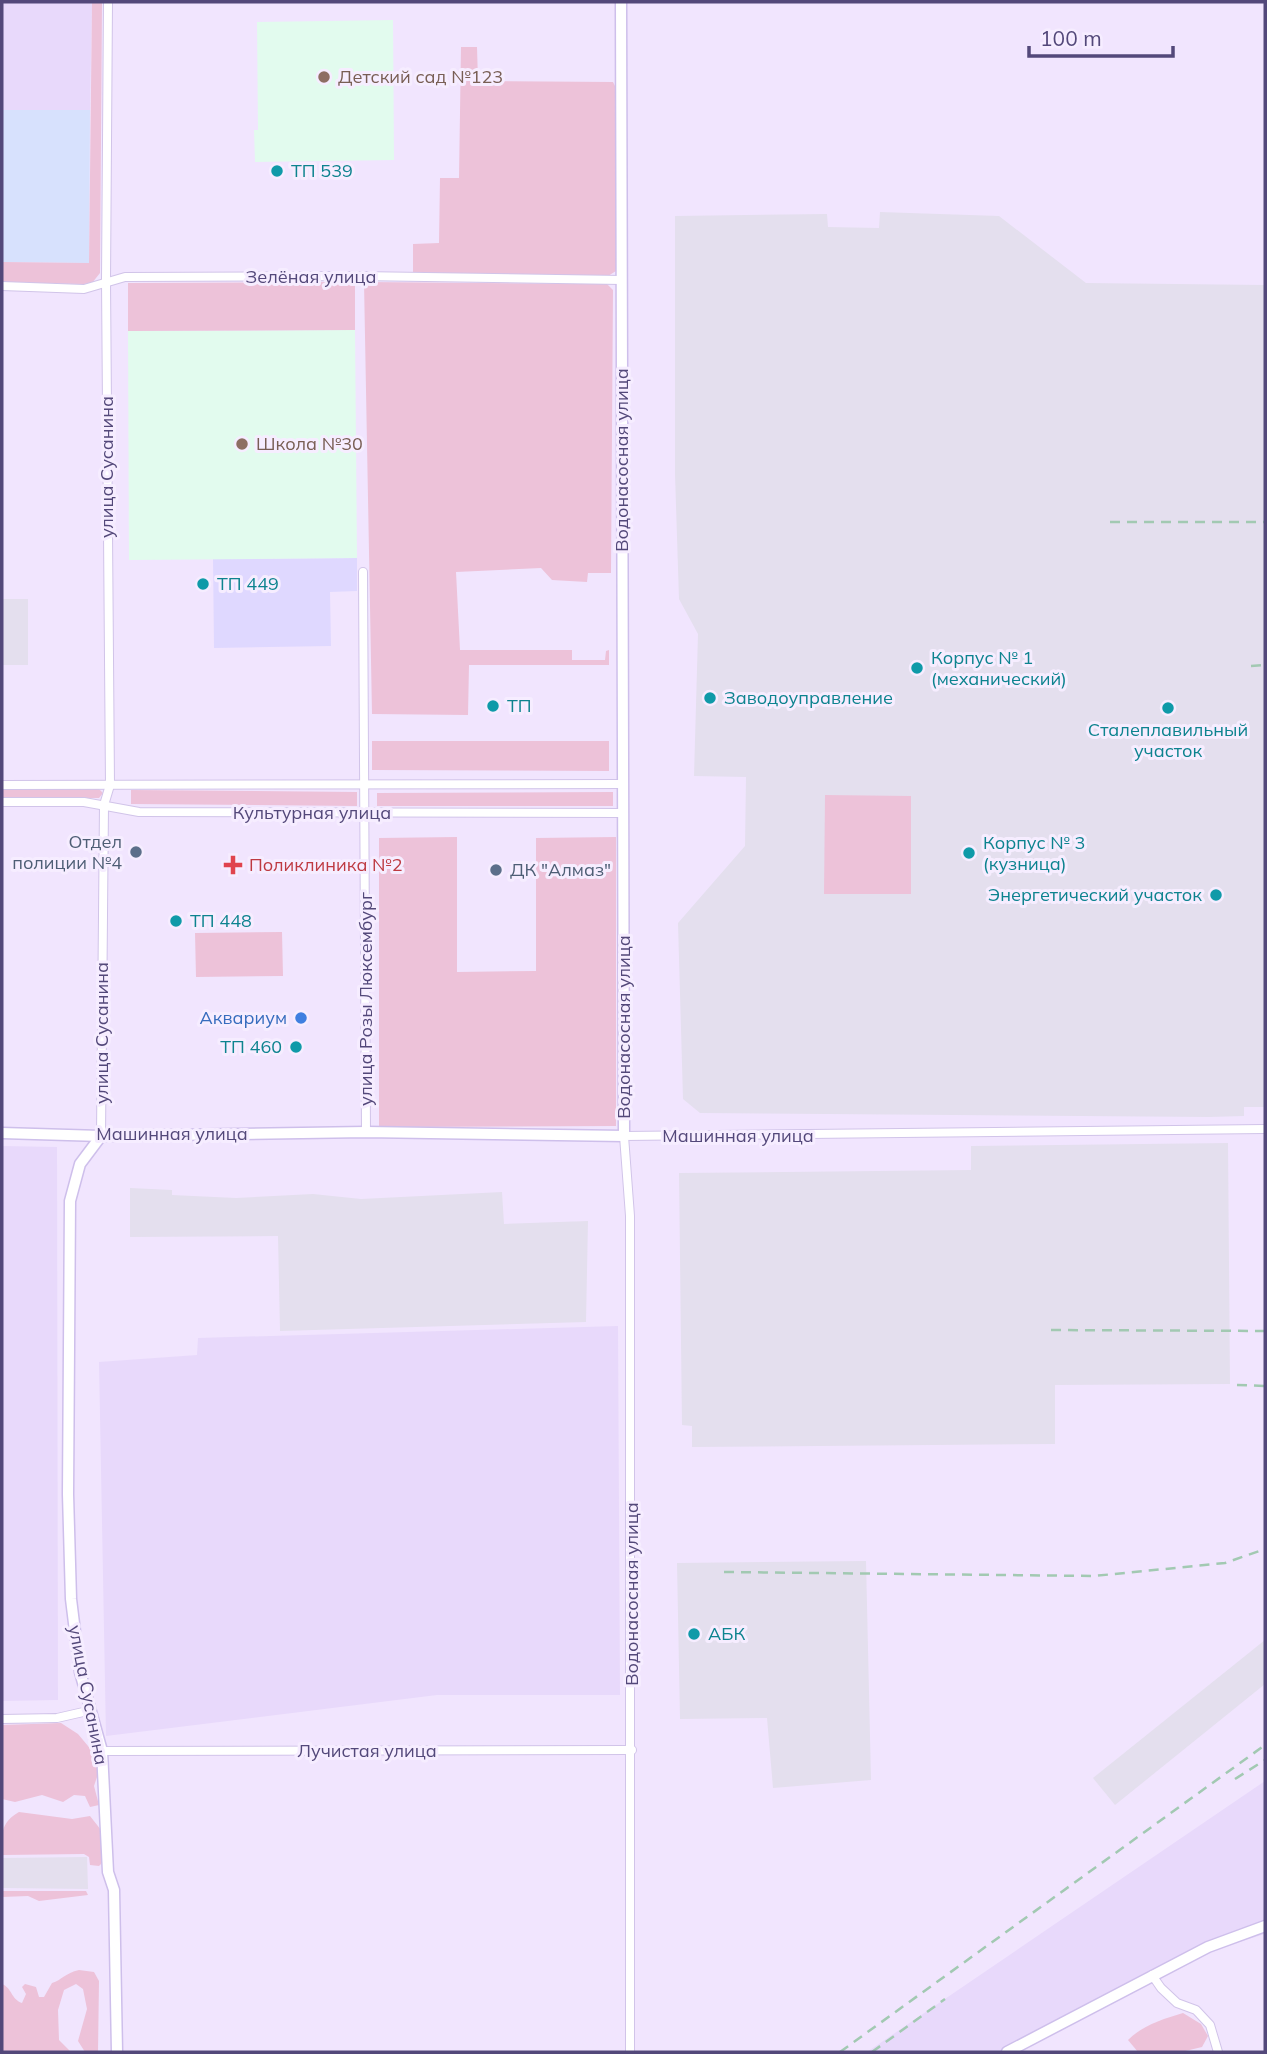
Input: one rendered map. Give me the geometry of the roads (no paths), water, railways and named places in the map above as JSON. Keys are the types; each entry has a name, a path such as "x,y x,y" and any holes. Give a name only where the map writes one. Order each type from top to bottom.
{"street":[{"name":"улица Сусанина","path":"108,2 106,281 110,785 104,805 101,1136 80,1164 70,1201 68,1494 71,1599 80,1671 102,1751 108,1872 114,1890 117,2052"},
{"name":"Водонасосная улица","path":"621,2 624,1136 631,1229 630,2052"},
{"name":"Зелёная улица","path":"2,286 85,289 125,277 358,276 622,280"},
{"name":"улица Розы Люксембург","path":"363,572 366,1132"},
{"name":"Культурная улица","path":"2,785 623,784"},
{"name":"Культурная улица","path":"2,802 85,802 139,812 624,813"},
{"name":"Машинная улица","path":"2,1133 101,1136 366,1132 624,1136 1265,1129"},
{"path":"2,1719 57,1718 92,1710"},
{"name":"Лучистая улица","path":"102,1751 632,1750"},
{"path":"1007,2052 1208,1947 1265,1926"},
{"path":"1153,1975 1161,1988 1177,2003 1196,2010 1210,2025 1218,2052"}],"railway":[{"path":"1110,522 1265,522"},
{"path":"1251,666 1265,665"},
{"path":"1051,1330 1265,1331"},
{"path":"1237,1385 1265,1386"},
{"path":"724,1572 1094,1576 1225,1563 1265,1549"},
{"path":"840,2052 1265,1745"},
{"path":"1235,1779 1265,1760"},
{"path":"872,2052 945,1999"}],"place":[{"name":"Детский сад №123","path":"324,77"},
{"name":"ТП 539","path":"277,171"},
{"name":"Школа №30","path":"242,444"},
{"name":"ТП 449","path":"203,584"},
{"name":"Корпус № 1 (механический)","path":"917,668"},
{"name":"Заводоуправление","path":"710,698"},
{"name":"ТП","path":"493,706"},
{"name":"Сталеплавильный участок","path":"1168,708"},
{"name":"Отдел полиции №4","path":"136,852"},
{"name":"Корпус № 3 (кузница)","path":"969,853"},
{"name":"Поликлиника №2","path":"233,865"},
{"name":"ДК \"Алмаз\"","path":"496,870"},
{"name":"Энергетический участок","path":"1216,895"},
{"name":"ТП 448","path":"176,921"},
{"name":"Аквариум","path":"301,1018"},
{"name":"ТП 460","path":"296,1047"},
{"name":"АБК","path":"694,1634"}]}
